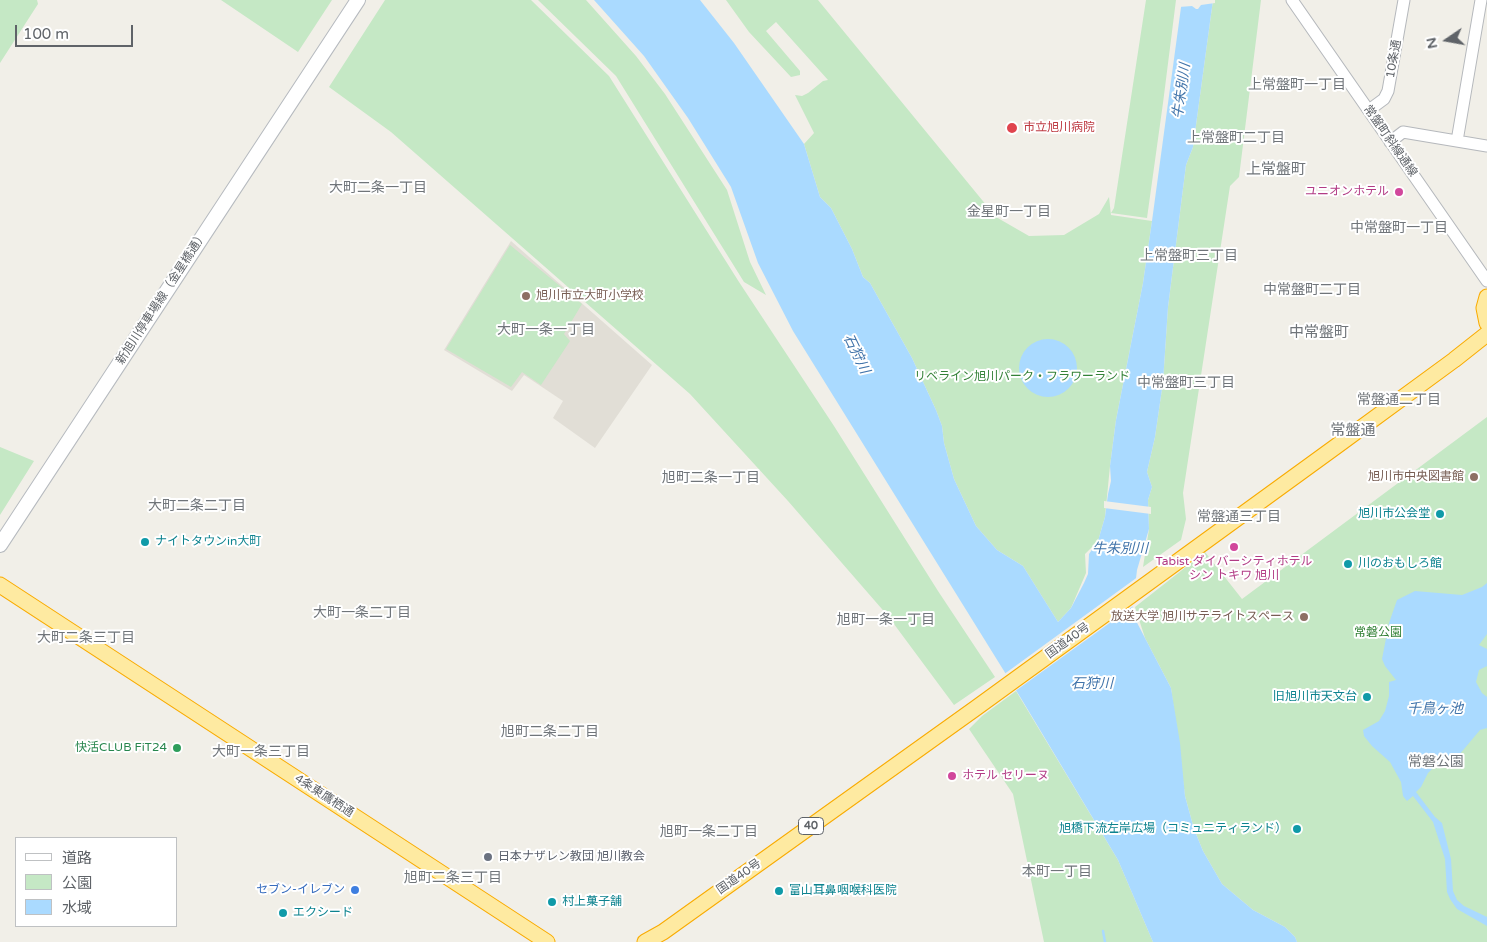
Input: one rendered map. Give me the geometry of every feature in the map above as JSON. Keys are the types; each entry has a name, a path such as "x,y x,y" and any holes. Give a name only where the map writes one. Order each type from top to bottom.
{"highway":[{"path":"1487,297 1484,311 1487,323"},
{"name":"国道40号","path":"645,942 663,932 976,708 1487,334"},
{"name":"4条東鷹栖通","path":"0,585 543,941"}],"main road":[{"name":"新旭川停車場線（金星橋通）","path":"0,545 358,0"}],"street":[{"name":"常盤町斜線通線","path":"1292,0 1487,281"},
{"name":"10条通","path":"1369,110 1380,103 1388,91 1404,0"},
{"path":"1457,141 1481,0"},
{"path":"1390,142 1403,132 1487,146"}],"shaded area":[{"name":"旭川市立大町小学校","path":"511,241 652,365 595,448 553,418 563,401 524,375 512,391 444,350"}],"green space":[{"path":"0,0 37,0 38,4 0,63"},
{"path":"221,0 332,0 298,52"},
{"path":"385,0 531,0 609,76 739,282 995,677 954,705 888,616 788,501 690,394 391,132 329,87"},
{"path":"538,0 586,0 636,56 665,94 727,190 750,262 766,295 744,282 616,76"},
{"name":"リベライン旭川パーク・フラワーランド","path":"726,0 818,0 996,217 1029,236 1064,235 1099,214 1109,197 1111,215 1152,221 1143,283 1116,420 1105,517 1098,541 1085,554 1086,573 1071,608 1058,622 1023,566 997,550 976,526 954,479 944,443 942,426 936,410 912,358 870,283 863,277 852,249 831,208 820,197 804,144 814,133 795,95 802,96 823,81 828,80 776,22 766,31 800,71 800,75 791,77 749,32"},
{"path":"1146,0 1176,0 1147,218 1111,213 1114,208"},
{"path":"1213,0 1261,0 1239,177 1230,186 1183,493 1186,519 1181,540 1143,567 1149,529 1148,500 1152,487 1147,472 1155,437 1163,382 1168,307 1186,165 1193,147"},
{"path":"510,245 582,304 564,334 570,341 541,385 522,372 511,387 446,349"},
{"name":"常磐公園","path":"1487,417 1487,942 1297,942 1295,937 1285,927 1253,910 1222,884 1203,851 1194,829 1185,796 1171,688 1145,638 1135,607 1205,552 1242,599"},
{"path":"0,447 34,461 0,515"},
{"path":"1016,691 1118,860 1153,942 1044,942 1013,794 969,729 982,716"}],"water":[{"name":"石狩川","path":"594,0 700,0 734,43 804,144 820,197 831,208 852,249 863,277 870,283 912,358 936,410 942,426 944,443 954,479 976,526 997,550 1023,566 1058,622 1071,608 1084,583 1088,574 1089,554 1098,541 1105,517 1111,481 1110,466 1116,420 1143,283 1182,0 1213,0 1193,147 1186,165 1168,307 1163,382 1155,437 1147,472 1152,487 1148,500 1149,529 1137,570 1132,613 1171,688 1180,743 1185,796 1194,829 1203,851 1222,884 1253,910 1285,927 1295,937 1297,942 1153,942 1118,860 1022,700 793,331 758,263 731,187 688,118 644,56"},
{"path":"1042,339 1054,339 1069,347 1077,362 1077,374 1069,389 1054,397 1042,397 1027,389 1019,374 1019,362 1027,347"},
{"name":"千鳥ヶ池","path":"1487,583 1487,634 1479,645 1487,649 1487,666 1479,670 1476,682 1482,693 1487,697 1487,728 1480,730 1459,755 1437,764 1428,773 1421,787 1416,792 1435,817 1442,823 1451,859 1453,891 1457,900 1464,906 1487,917 1487,926 1457,909 1450,899 1447,892 1445,859 1433,822 1413,796 1407,801 1403,796 1401,782 1390,762 1372,746 1364,736 1363,730 1379,721 1385,711 1389,696 1389,682 1396,680 1382,659 1389,623 1397,600 1415,591 1462,595"}],"pier":[{"path":"1180,0 1215,0 1215,3 1201,5 1196,9 1192,6 1179,7"},
{"path":"1104,501 1151,507 1151,514 1104,508"},
{"path":"1139,576 1136,604 1014,692 1003,675"}],"waterway":[{"path":"1103,931 1105,942"}],"place":[{"name":"市立旭川病院","path":"1012,128"},
{"name":"ユニオンホテル","path":"1399,192"},
{"name":"旭川市立大町小学校","path":"526,296"},
{"name":"旭川市中央図書館","path":"1474,477"},
{"name":"旭川市公会堂","path":"1440,514"},
{"name":"ナイトタウンin大町","path":"145,542"},
{"name":"Tabist ダイバーシティホテル シン トキワ 旭川","path":"1234,547"},
{"name":"川のおもしろ館","path":"1348,564"},
{"name":"放送大学 旭川サテライトスペース","path":"1304,617"},
{"name":"旧旭川市天文台","path":"1367,697"},
{"name":"快活CLUB FiT24","path":"177,748"},
{"name":"ホテル セリーヌ","path":"952,776"},
{"name":"旭橋下流左岸広場（コミュニティランド）","path":"1297,829"},
{"name":"日本ナザレン教団 旭川教会","path":"488,857"},
{"name":"セブン-イレブン","path":"355,890"},
{"name":"富山耳鼻咽喉科医院","path":"779,891"},
{"name":"村上菓子舗","path":"552,902"},
{"name":"エクシード","path":"283,913"}],"district":[{"name":"上常盤町一丁目","path":"1297,85"},
{"name":"上常盤町二丁目","path":"1236,138"},
{"name":"上常盤町","path":"1276,170"},
{"name":"大町二条一丁目","path":"378,188"},
{"name":"金星町一丁目","path":"1009,212"},
{"name":"中常盤町一丁目","path":"1399,228"},
{"name":"上常盤町三丁目","path":"1189,256"},
{"name":"中常盤町二丁目","path":"1312,290"},
{"name":"大町一条一丁目","path":"546,330"},
{"name":"中常盤町","path":"1319,333"},
{"name":"中常盤町三丁目","path":"1186,383"},
{"name":"常盤通二丁目","path":"1399,400"},
{"name":"常盤通","path":"1353,431"},
{"name":"旭町二条一丁目","path":"711,478"},
{"name":"大町二条二丁目","path":"197,506"},
{"name":"常盤通三丁目","path":"1239,517"},
{"name":"大町一条二丁目","path":"362,613"},
{"name":"旭町一条一丁目","path":"886,620"},
{"name":"大町二条三丁目","path":"86,638"},
{"name":"旭町二条二丁目","path":"550,732"},
{"name":"大町一条三丁目","path":"261,752"},
{"name":"常磐公園","path":"1436,762"},
{"name":"旭町一条二丁目","path":"709,832"},
{"name":"本町一丁目","path":"1057,872"},
{"name":"旭町二条三丁目","path":"453,878"}],"water label":[{"name":"牛朱別川","path":"1182,91"},
{"name":"牛朱別川","path":"1120,549"}]}
